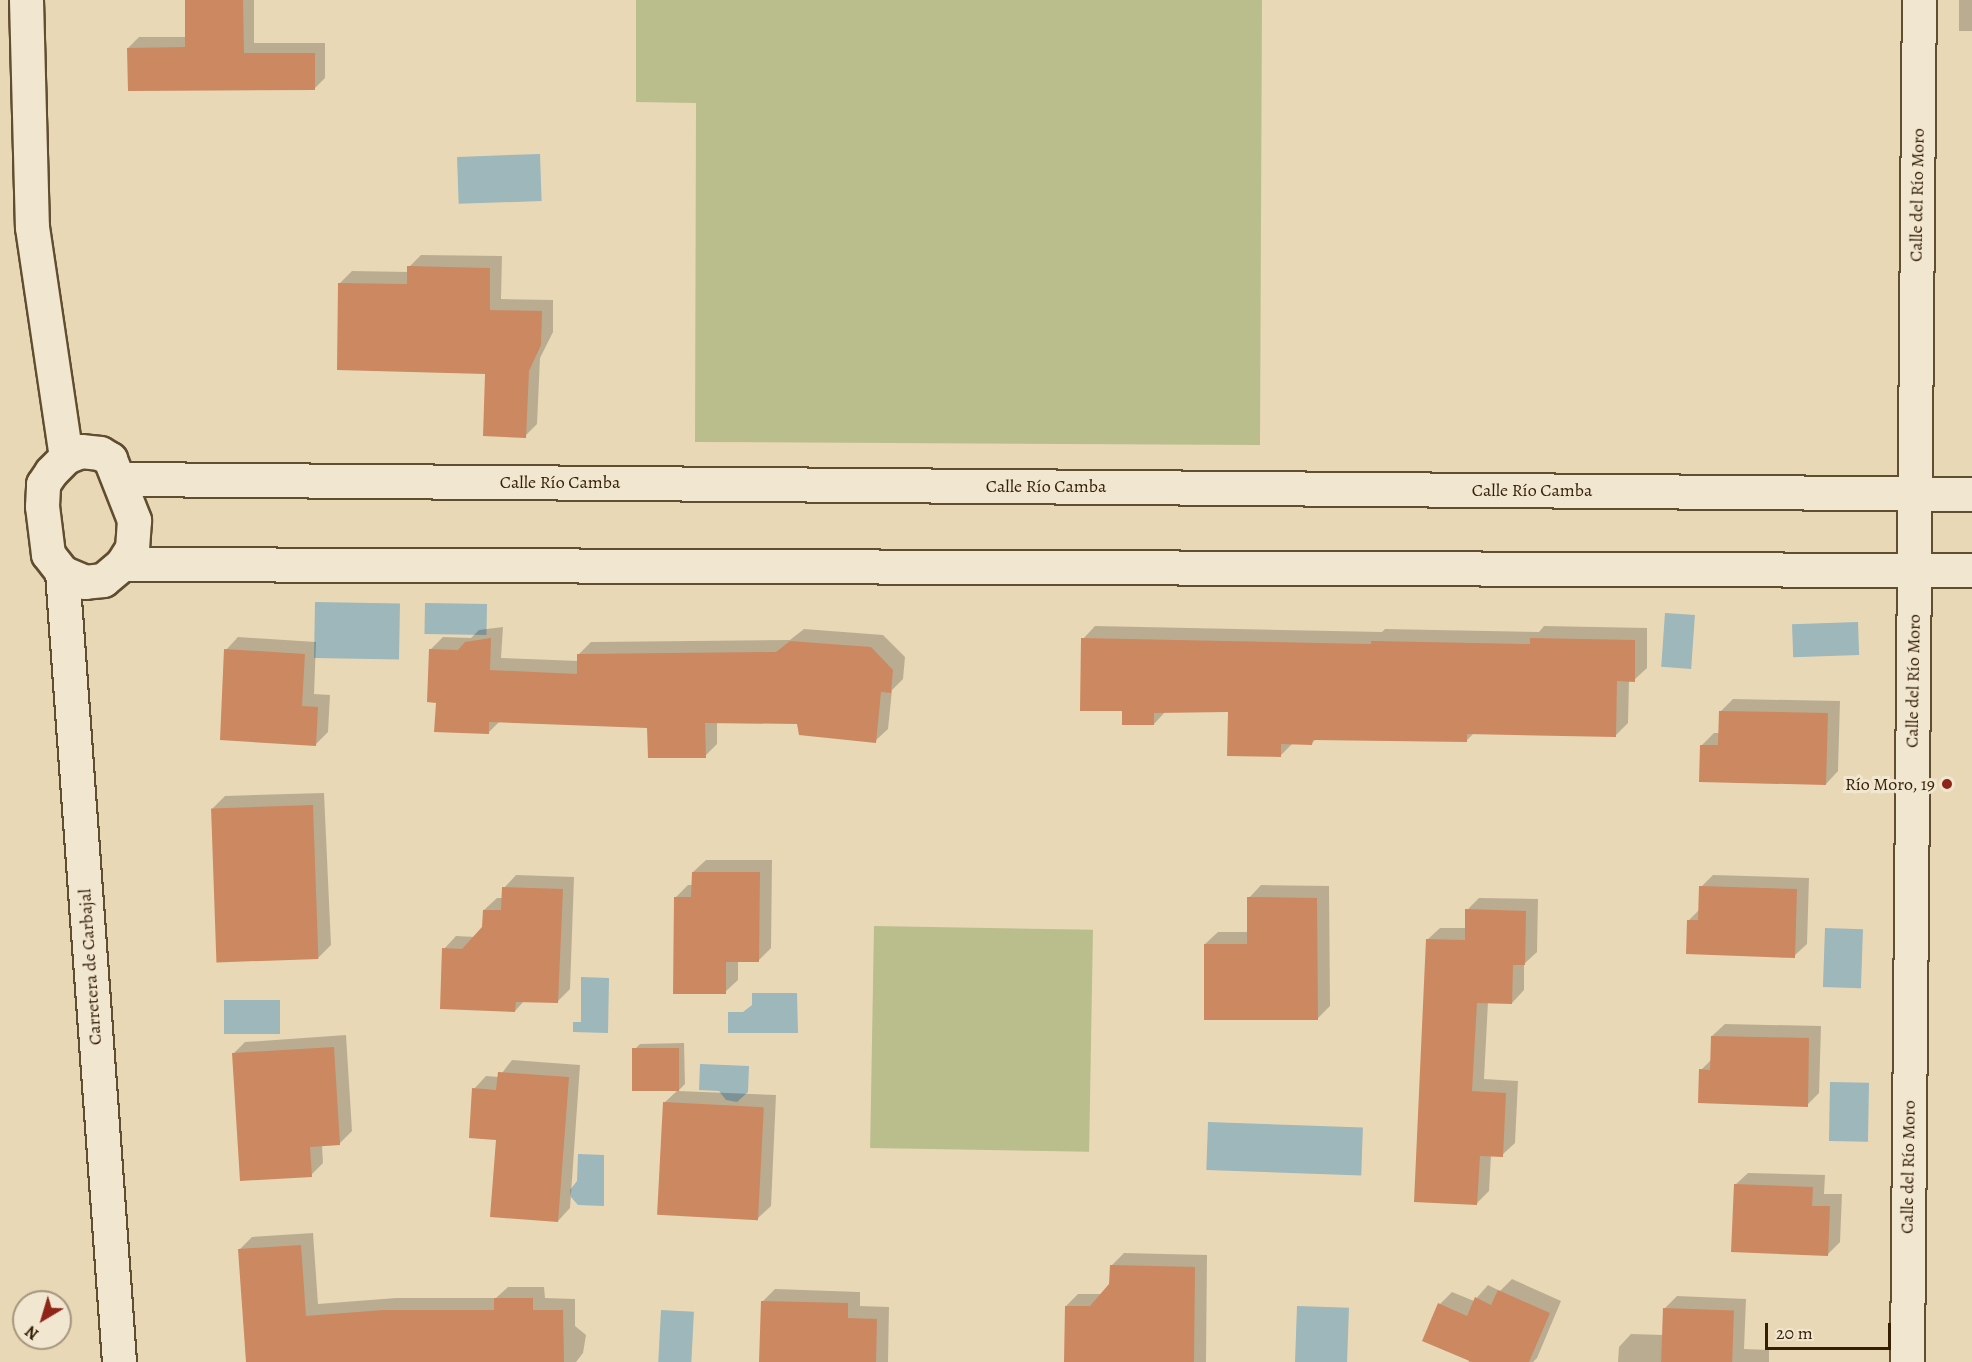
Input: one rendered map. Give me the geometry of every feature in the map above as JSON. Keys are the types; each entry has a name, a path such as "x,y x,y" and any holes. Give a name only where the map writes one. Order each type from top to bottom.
{"street":[{"path":"26,0 32,228 66,457"},
{"name":"Calle del Río Moro","path":"1907,1362 1919,0"},
{"path":"81,451 99,453 110,459 121,479 134,520 132,548 122,564 103,580 85,582 62,572 48,554 42,506 43,484 66,457 81,451"},
{"name":"Calle Río Camba","path":"121,479 1972,494"},
{"path":"122,564 1913,568 1972,570"},
{"name":"Carretera de Carbajal","path":"62,572 119,1362"}],"green space":[{"path":"636,0 1262,0 1260,445 695,442 696,103 636,102"},
{"path":"874,926 1093,930 1089,1152 870,1148"}],"water":[{"path":"540,154 542,201 459,204 457,157"},
{"path":"315,602 400,603 399,659 314,658"},
{"path":"425,603 487,604 486,635 424,634"},
{"path":"1665,613 1695,615 1691,669 1661,667"},
{"path":"1858,622 1859,655 1793,657 1792,624"},
{"path":"1825,928 1863,929 1861,988 1823,987"},
{"path":"581,977 609,978 608,1033 573,1032 573,1022 581,1022"},
{"path":"752,993 797,993 798,1033 728,1033 728,1012 743,1012 752,1005"},
{"path":"224,1000 280,1000 280,1034 224,1034"},
{"path":"700,1064 749,1066 748,1092 737,1102 726,1100 719,1091 699,1090"},
{"path":"1830,1082 1869,1083 1868,1142 1829,1141"},
{"path":"1208,1122 1363,1127 1361,1175 1206,1170"},
{"path":"578,1154 604,1155 604,1206 578,1205 571,1197 570,1190 577,1181"},
{"path":"1297,1306 1349,1308 1347,1362 1295,1362"},
{"path":"661,1310 694,1312 691,1362 658,1362"}],"building":[{"path":"185,0 243,0 244,53 315,53 315,90 128,91 127,48 185,47"},
{"path":"407,266 490,268 490,310 542,311 541,345 529,371 526,438 483,436 485,374 337,370 338,283 407,284"},
{"path":"491,638 490,670 577,674 577,654 776,652 790,641 871,647 893,670 891,693 881,692 876,743 799,735 797,724 705,723 706,758 648,758 647,728 489,722 489,734 434,732 436,703 427,702 429,649 458,650 465,642"},
{"path":"1081,638 1371,644 1371,641 1530,644 1530,638 1635,640 1635,682 1617,681 1616,737 1467,734 1467,742 1313,740 1312,745 1281,744 1281,757 1227,756 1228,712 1154,713 1154,725 1122,725 1122,711 1080,711"},
{"path":"224,649 305,654 302,706 318,707 316,746 220,740"},
{"path":"1719,711 1828,713 1826,785 1699,782 1700,745 1718,745"},
{"path":"313,805 318,959 216,962 211,809"},
{"path":"692,872 760,872 759,962 726,962 726,994 673,994 674,897 691,897"},
{"path":"1699,886 1797,889 1795,958 1686,954 1687,920 1698,920"},
{"path":"502,887 563,889 558,1003 516,1002 515,1012 440,1009 442,948 462,949 482,927 483,910 501,910"},
{"path":"1247,897 1317,898 1318,1020 1204,1020 1204,944 1247,944"},
{"path":"1465,909 1526,911 1525,965 1513,965 1512,1004 1477,1003 1472,1091 1506,1093 1503,1157 1480,1156 1477,1205 1414,1202 1426,939 1465,940"},
{"path":"1711,1036 1809,1038 1808,1107 1698,1103 1699,1069 1710,1070"},
{"path":"334,1047 340,1145 310,1147 312,1177 240,1181 232,1053"},
{"path":"632,1048 679,1048 679,1091 632,1091"},
{"path":"498,1072 569,1077 558,1222 490,1217 496,1140 469,1138 472,1088 496,1090"},
{"path":"663,1102 764,1107 758,1220 657,1215"},
{"path":"1734,1184 1813,1187 1812,1206 1830,1206 1828,1256 1731,1252"},
{"path":"301,1245 306,1316 383,1310 494,1310 494,1298 533,1298 533,1310 563,1310 564,1362 246,1362 238,1249"},
{"path":"1110,1265 1195,1267 1194,1362 1064,1362 1065,1306 1090,1306 1109,1284"},
{"path":"1498,1290 1550,1313 1529,1362 1472,1362 1422,1341 1438,1303 1467,1316 1475,1297 1491,1305"},
{"path":"761,1301 848,1303 848,1318 877,1319 876,1362 759,1362"},
{"path":"1663,1308 1734,1310 1732,1362 1661,1362"}],"place":[{"name":"Río Moro, 19","path":"1947,784"}]}
